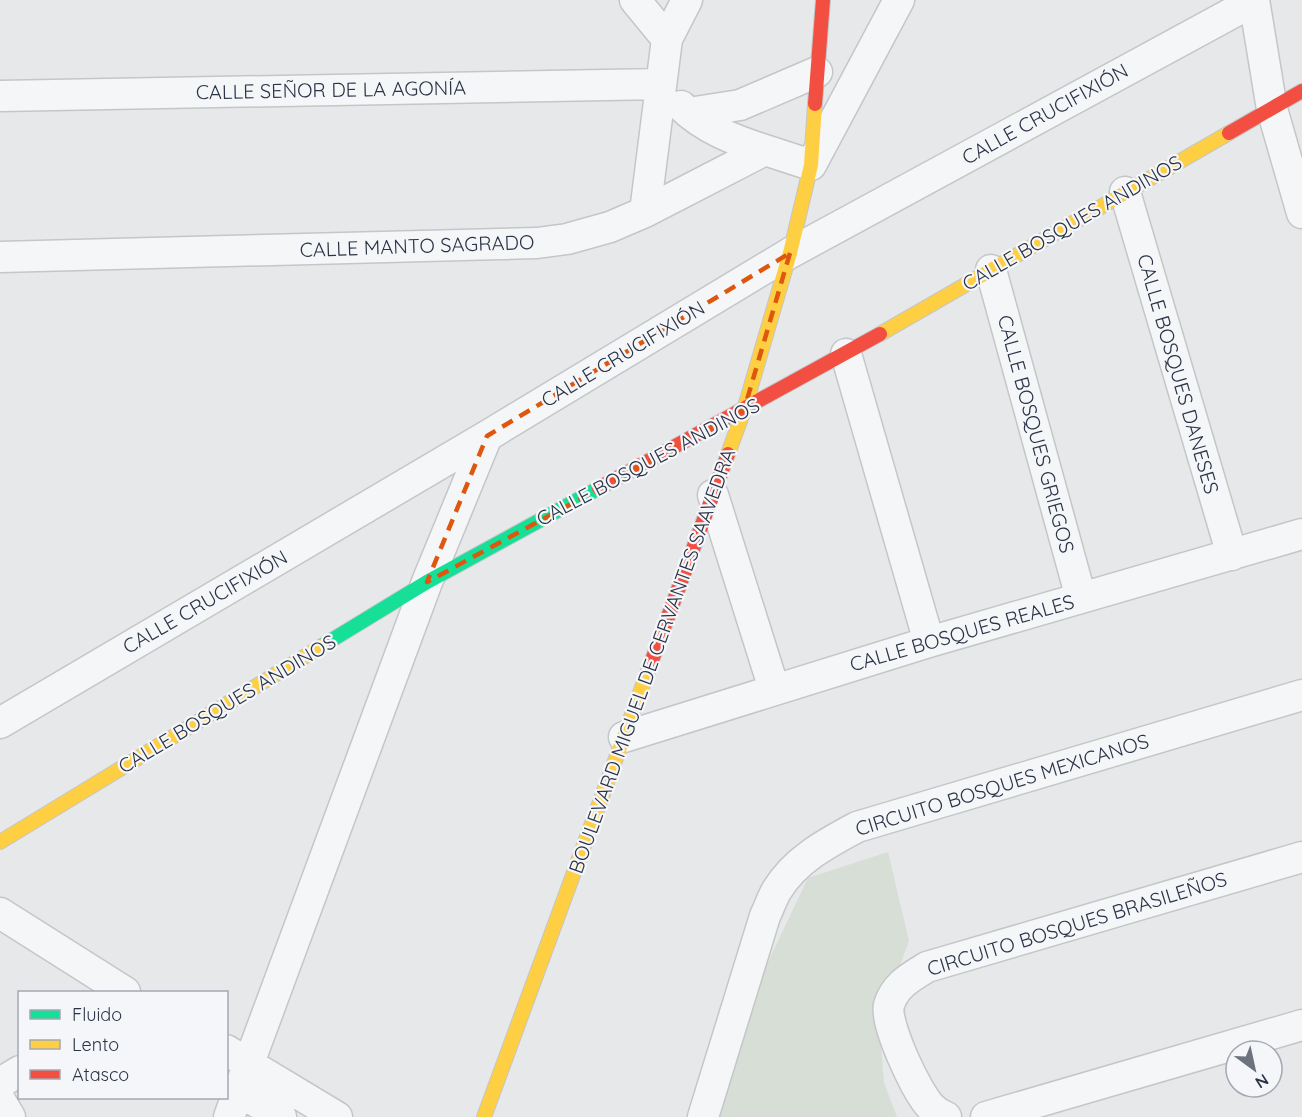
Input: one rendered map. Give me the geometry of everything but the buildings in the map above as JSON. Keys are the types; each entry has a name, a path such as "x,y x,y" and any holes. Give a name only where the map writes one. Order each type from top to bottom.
{"street":[{"path":"635,0 667,39"},
{"path":"645,212 667,39 687,0"},
{"name":"BOULEVARD MIGUEL DE CERVANTES SAAVEDRA","path":"484,1117 744,410 790,253 811,165 823,0"},
{"name":"BOULEVARD MIGUEL DE CERVANTES SAAVEDRA","path":"811,165 899,0"},
{"path":"1254,0 1272,109 1302,213"},
{"name":"CALLE CRUCIFIXIÓN","path":"0,723 487,436 790,253 1254,0"},
{"path":"689,113 740,105 817,72"},
{"path":"661,84 689,113 733,140 811,165"},
{"name":"CALLE SEÑOR DE LA AGONÍA","path":"0,96 661,84"},
{"name":"CALLE BOSQUES ANDINOS","path":"0,842 427,582 846,354 1302,91"},
{"name":"CALLE MANTO SAGRADO","path":"0,257 537,243 567,239 610,228 765,150"},
{"name":"CALLE BOSQUES DANESES","path":"1125,192 1232,555"},
{"name":"CALLE BOSQUES GRIEGOS","path":"991,270 1081,598"},
{"path":"846,354 929,642"},
{"path":"281,1117 234,1104 238,1057 487,436"},
{"path":"713,495 774,689"},
{"name":"CALLE BOSQUES REALES","path":"624,737 929,642 1302,534"},
{"name":"CIRCUITO BOSQUES MEXICANOS","path":"703,1117 765,916 777,890 801,862 824,845 857,827 1302,695"},
{"name":"CIRCUITO BOSQUES BRASILEÑOS","path":"946,1117 930,1106 916,1086 894,1035 888,1008 895,991 905,980 927,967 1302,857"},
{"path":"0,913 121,991"},
{"path":"987,1117 1302,1025"},
{"path":"238,1057 337,1117"},
{"path":"0,1083 18,1072"},
{"path":"0,1100 10,1117"}],"highlighted area":[{"path":"790,253 744,410 427,582 487,436"}],"shaded area":[{"path":"888,852 909,941 879,1022 884,1083 897,1117 716,1117 740,1035 767,964 808,878"}],"traffic: fast":[{"path":"322,646 427,582 599,488"}],"traffic: slow":[{"path":"728,454 744,410 790,253 811,165 815,104"},
{"path":"880,334 1229,133"},
{"path":"0,842 322,646"},
{"path":"484,1117 651,663"}],"traffic: jam":[{"path":"815,104 823,0"},
{"path":"1229,133 1302,91"},
{"path":"599,488 880,334"},
{"path":"651,663 728,454"}]}
